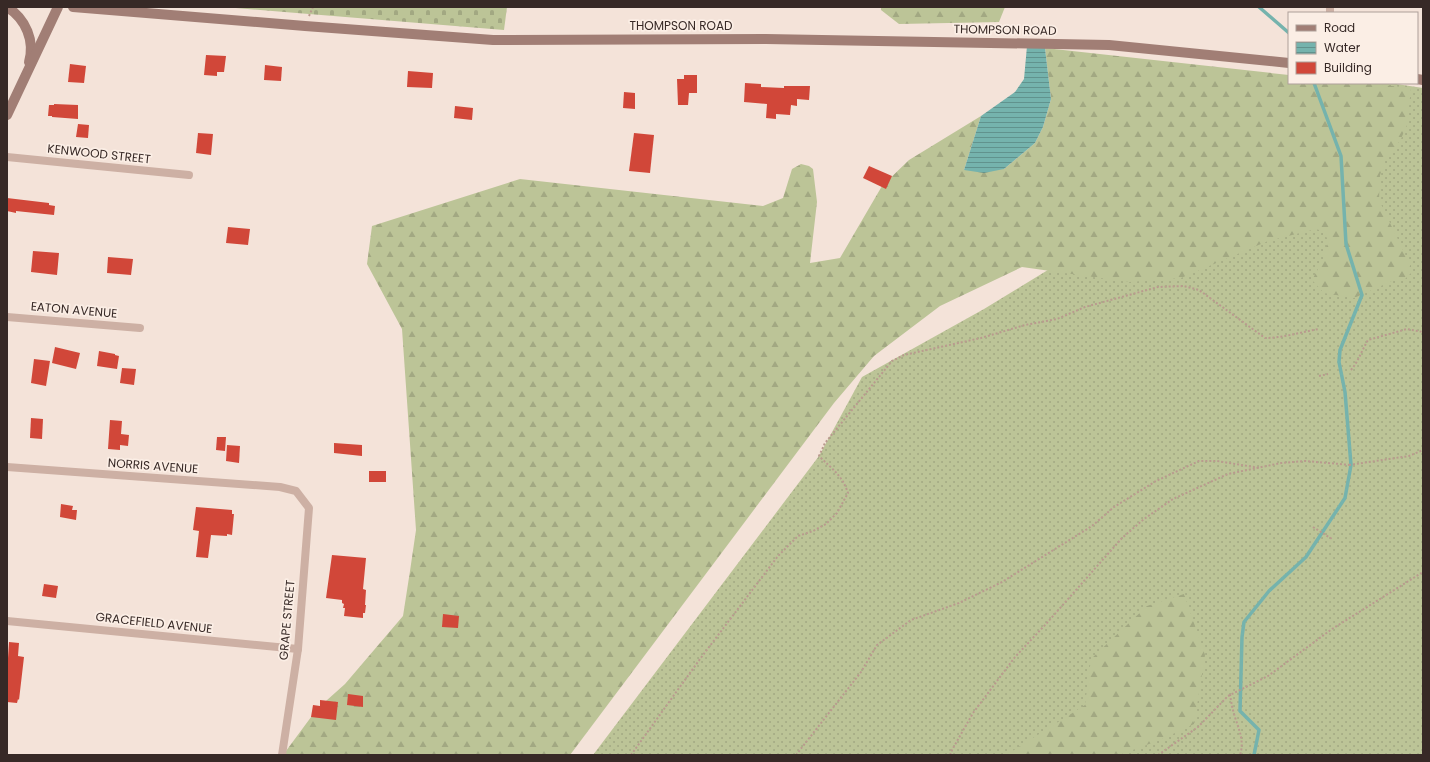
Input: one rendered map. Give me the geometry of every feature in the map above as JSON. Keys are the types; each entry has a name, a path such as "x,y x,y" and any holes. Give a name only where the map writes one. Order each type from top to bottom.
{"main road":[{"path":"7,7 20,18 26,26 29,36 31,47 30,59 22,85"},
{"path":"7,115 58,7"},
{"name":"THOMPSON ROAD","path":"73,7 312,27 494,40 766,39 1109,45 1288,63"}],"street":[{"name":"KENWOOD STREET","path":"7,157 189,175"},
{"name":"EATON AVENUE","path":"7,317 140,328"},
{"name":"NORRIS AVENUE","path":"7,466 280,487 296,491"},
{"name":"GRAPE STREET","path":"282,755 298,649 309,508 296,491"},
{"name":"GRACEFIELD AVENUE","path":"7,620 298,649"}],"path":[{"path":"631,755 700,659 778,556 798,536 814,531 826,524 837,513 848,493 845,483 839,474 819,456 820,452 825,443 892,361 904,355 981,338 1025,325 1057,319 1085,307 1171,286 1184,286 1199,290 1265,338 1277,338 1319,329"},
{"path":"1351,370 1356,364 1360,353 1368,340 1407,329 1423,332"},
{"path":"1319,376 1328,374"},
{"path":"1342,466 1409,456 1423,450"},
{"path":"796,755 861,672 877,645 911,620 959,603 1002,582 1092,526 1114,507 1144,488 1199,461 1217,461 1260,468"},
{"path":"950,755 973,713 1014,657 1046,624 1122,538 1144,519 1174,499 1228,474 1281,463 1305,461 1350,465"},
{"path":"1313,527 1332,539"},
{"path":"1158,755 1198,727 1230,694 1250,686 1268,676 1332,629 1423,572"},
{"path":"1230,694 1234,715 1241,731 1242,747 1240,755"}],"green space":[{"path":"224,7 507,7 504,30"},
{"path":"881,7 1005,7 999,22 899,24 881,10"},
{"path":"1045,48 1288,75 1288,84 1373,84 1411,88 1407,125 1400,141 1387,155 1380,175 1379,200 1413,271 1404,280 1392,281 1354,298 1324,293 1312,280 1322,262 1328,242 1325,232 1316,229 1268,241 1181,278 1129,282 1022,267 940,306 874,356 834,403 570,755 283,755 317,709 345,684 403,616 416,530 402,329 367,264 372,226 520,179 763,206 783,198 792,169 801,164 809,166 813,169 817,202 810,263 840,258 882,186 909,160 981,116 964,170 1004,169 1035,143 1043,127 1051,99"},
{"path":"1352,84 1397,84 1423,88 1423,755 593,755 819,456 862,377 984,309"},
{"path":"1184,594 1205,655 1194,724 1160,740 1119,755 1006,755 1085,705 1091,659 1147,606"}],"water":[{"path":"1027,46 1045,48 1051,99 1043,127 1035,143 1004,169 984,173 964,170 981,116 1015,92 1024,79"}],"building":[{"path":"206,55 226,56 224,72 217,72 217,76 204,75"},
{"path":"70,64 86,66 84,83 68,82"},
{"path":"265,65 282,67 281,81 264,80"},
{"path":"408,71 433,73 432,88 407,87"},
{"path":"684,75 697,75 697,93 689,93 688,105 678,105 677,79 684,79"},
{"path":"745,83 761,84 761,87 784,88 784,86 810,86 809,100 797,99 797,106 791,105 790,115 776,114 776,119 766,118 767,104 744,102"},
{"path":"624,92 635,93 635,109 623,108"},
{"path":"49,105 78,105 78,119 48,116"},
{"path":"455,106 473,108 472,120 454,118"},
{"path":"78,124 89,125 88,138 76,137"},
{"path":"198,133 213,134 211,155 196,153"},
{"path":"634,133 654,135 650,173 629,171"},
{"path":"869,166 892,176 886,189 863,178"},
{"path":"7,198 49,203 49,205 55,206 54,215 16,211 16,213 7,211"},
{"path":"228,227 250,229 248,245 226,243"},
{"path":"33,251 59,253 57,275 31,272"},
{"path":"108,257 133,259 131,275 107,273"},
{"path":"55,347 80,353 76,369 52,363"},
{"path":"99,351 119,356 117,369 97,366"},
{"path":"34,359 50,361 46,386 31,383"},
{"path":"122,368 136,369 134,385 120,383"},
{"path":"31,418 43,419 42,439 30,438"},
{"path":"110,420 122,421 121,434 129,435 128,446 120,445 120,450 108,449"},
{"path":"217,437 226,437 225,451 216,450"},
{"path":"334,443 362,445 362,456 334,453"},
{"path":"227,445 240,446 239,463 226,461"},
{"path":"369,471 386,471 386,482 369,482"},
{"path":"61,504 73,506 72,510 77,510 76,520 60,517"},
{"path":"196,507 232,510 232,514 234,514 232,535 211,535 208,558 196,557 199,531 193,530"},
{"path":"332,555 366,558 363,589 366,590 366,605 363,618 344,616 345,608 343,608 344,604 342,603 342,600 326,598"},
{"path":"44,584 58,586 56,598 42,596"},
{"path":"443,614 459,616 458,628 442,627"},
{"path":"9,642 19,643 18,656 24,657 19,700 18,699 17,703 7,702"},
{"path":"348,694 363,696 363,707 347,705"},
{"path":"320,700 338,702 336,720 311,717 313,705 320,706"}],"waterway":[{"path":"1259,7 1288,32"},
{"path":"1254,755 1259,730 1240,711 1242,637 1244,622 1269,591 1306,557 1345,498 1351,465 1345,392 1339,362 1340,350 1362,295 1346,244 1341,156 1314,84"}]}
